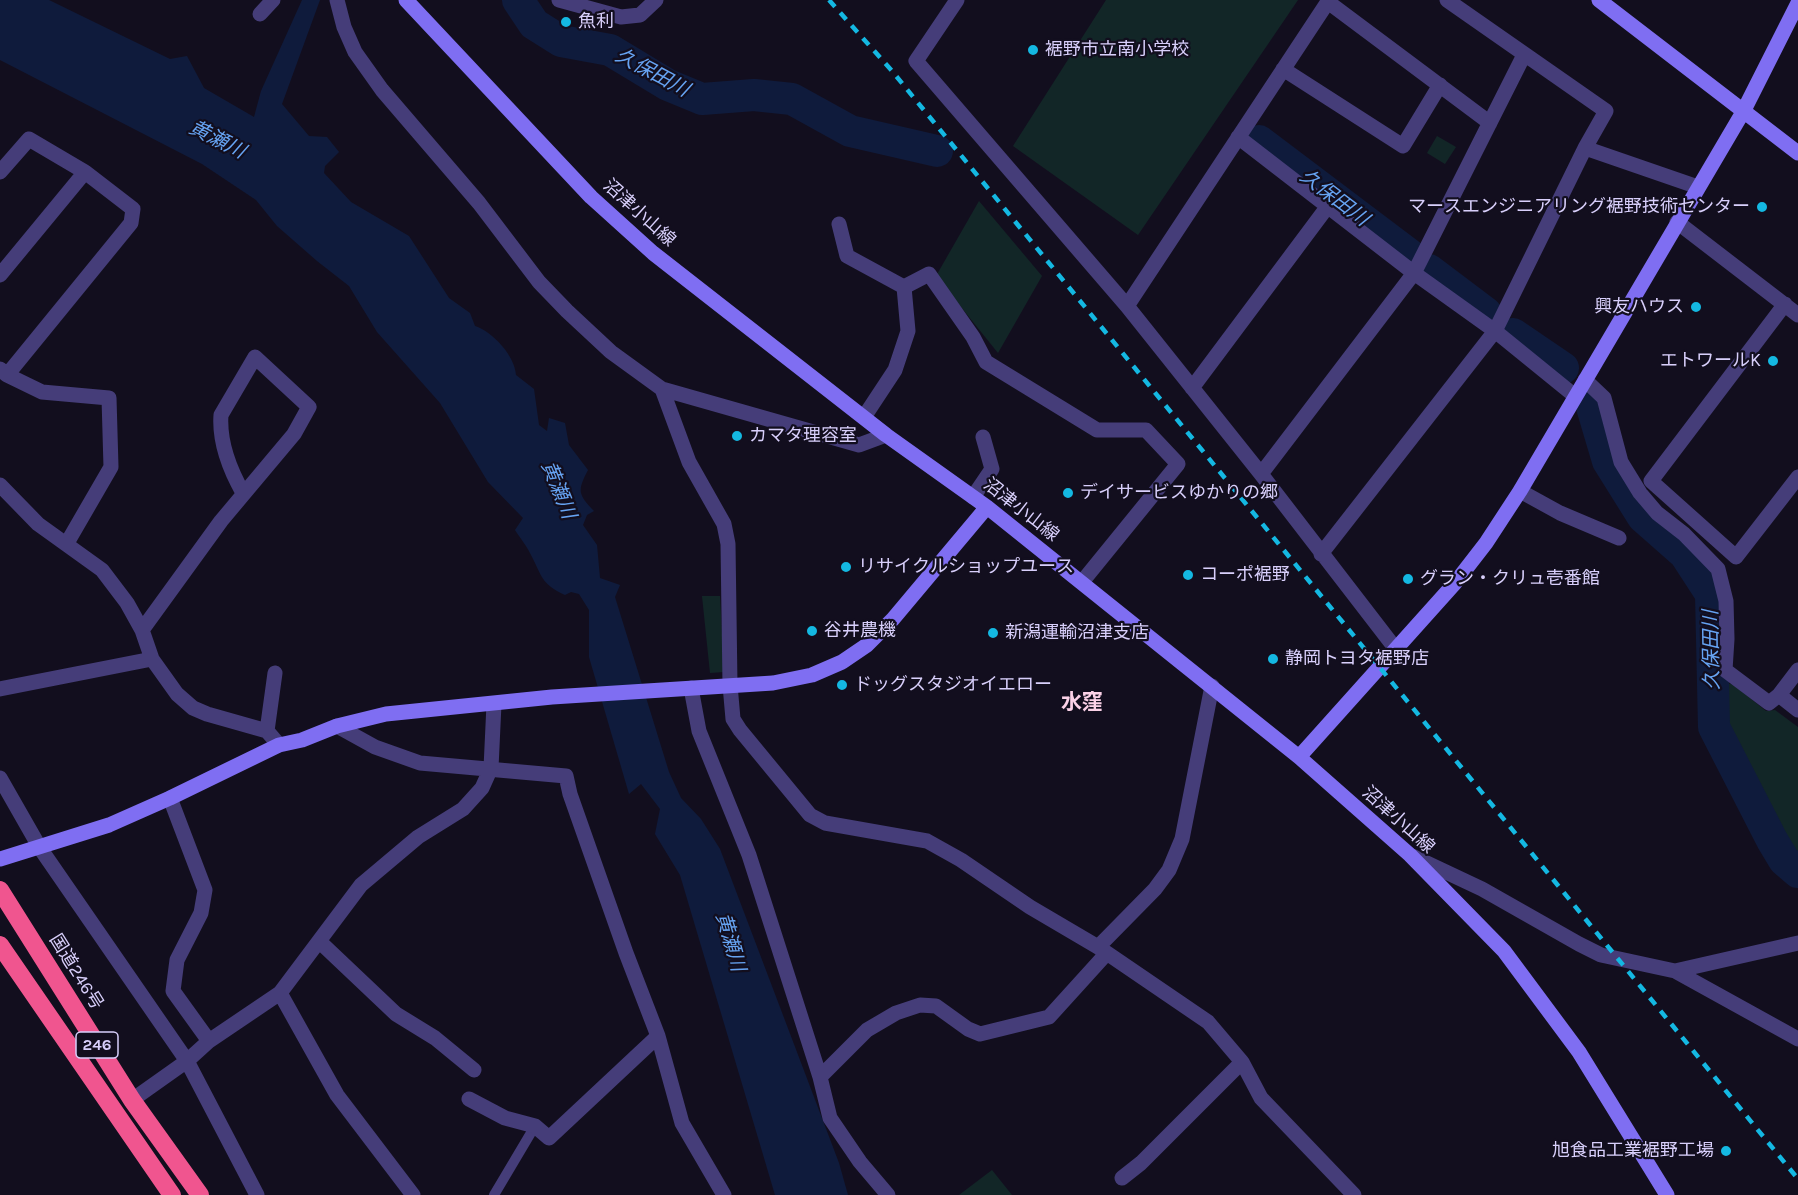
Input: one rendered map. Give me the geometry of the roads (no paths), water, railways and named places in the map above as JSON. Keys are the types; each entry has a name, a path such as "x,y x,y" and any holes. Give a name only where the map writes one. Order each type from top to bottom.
{"highway":[{"name":"国道246号","path":"0,890 132,1100 200,1195"},
{"name":"246","path":"0,945 172,1195"}],"street":[{"path":"260,14 273,0"},
{"path":"337,0 344,27 355,52 375,81 479,203 539,282 611,352 662,389 859,445 886,435"},
{"name":"沼津小山線","path":"406,0 591,197 653,253 886,435 987,507 1082,582 1299,757 1410,855 1504,951 1579,1052 1667,1195"},
{"path":"559,0 621,17 640,15 656,0"},
{"path":"957,0 916,61 1126,306 1261,474 1395,648"},
{"path":"1321,554 1495,331 1585,147 1606,111 1448,0"},
{"path":"1599,0 1798,153"},
{"path":"1126,306 1328,1 1490,123"},
{"path":"1299,757 1455,583 1486,543 1520,491 1743,112 1798,3"},
{"path":"1261,474 1414,273 1524,55"},
{"path":"1283,69 1404,146 1440,85"},
{"path":"1238,137 1414,273 1495,331 1575,396"},
{"path":"0,172 29,139 85,172 133,209 131,223 3,372 42,392 109,398 111,467 67,543"},
{"path":"1585,147 1698,187"},
{"path":"0,275 85,172"},
{"path":"1192,388 1328,206"},
{"path":"1677,222 1798,315"},
{"path":"839,224 848,256 904,287"},
{"path":"904,287 929,274 973,338 986,362 1097,430 1146,430 1178,464 1082,582"},
{"path":"864,417 895,370 908,331 904,287"},
{"path":"1640,493 1785,304"},
{"path":"142,630 220,520 294,434 309,407 255,357 227,402 221,415 220,425 231,472 243,493"},
{"path":"1585,380 1604,398 1621,462 1640,493 1718,569 1726,601 1725,670 1768,703 1779,695 1798,670"},
{"path":"662,389 689,462 724,524 728,544 730,685 733,718 810,815 825,823 927,842 961,860 1030,907 1102,950 1208,1022 1242,1062 1261,1098 1354,1195"},
{"path":"973,497 992,469 983,437"},
{"path":"1651,481 1736,557 1798,477"},
{"path":"0,485 38,524 102,570 127,603 142,630 152,659 177,694 192,708 267,731 279,745"},
{"path":"1520,491 1560,513 1619,538"},
{"path":"0,859 109,825 279,745 302,740 337,726 386,714 552,697 774,683 812,675 842,662 867,645 893,619 987,507"},
{"path":"0,689 152,659"},
{"path":"267,731 275,673"},
{"path":"820,1077 867,1030 896,1013 920,1005 936,1006 968,1029 980,1034 1049,1017 1102,950 1155,889 1168,870 1182,839 1212,686"},
{"path":"687,689 699,730 749,855 820,1077 830,1118 860,1162 888,1195"},
{"path":"1779,695 1798,710"},
{"path":"132,1100 187,1061 209,1041 280,993 361,885 418,837 463,809 482,788 491,768 494,704"},
{"path":"337,726 375,747 420,763 566,776 570,794 626,953 658,1036 682,1123 724,1195"},
{"path":"0,778 40,848 187,1061 257,1195"},
{"path":"170,798 205,890 201,913 177,960 173,991 209,1041"},
{"path":"1410,855 1482,889 1600,955 1676,971 1798,1039"},
{"path":"320,942 396,1014 435,1038 474,1070"},
{"path":"1676,971 1798,944"},
{"path":"280,993 338,1095 413,1195"},
{"path":"469,1099 505,1118 535,1126 549,1138 658,1036"},
{"path":"1122,1178 1141,1163 1242,1062"}],"lane":[{"path":"494,1195 535,1126"}],"water":[{"name":"黄瀬川","path":"0,0 49,0 170,59 187,56 204,88 254,117 261,91 302,0 320,0 282,104 309,136 327,137 339,152 325,166 324,173 351,202 409,236 449,298 470,313 475,326 496,339 502,346 512,360 516,375 534,389 539,425 547,431 549,418 565,423 569,445 588,470 581,492 594,511 587,515 583,525 597,545 600,578 620,585 615,597 669,772 681,798 701,819 720,849 839,1163 848,1195 775,1195 680,875 655,834 660,809 641,784 629,794 589,657 589,610 579,594 571,592 565,595 543,579 528,548 515,530 523,518 488,482 440,403 377,332 349,286 277,226 256,200 202,164 0,60"}],"waterway":[{"name":"久保田川","path":"518,0 534,24 561,41 610,50 668,85 702,99 754,95 792,99 850,131 937,151"},
{"name":"久保田川","path":"1259,141 1410,255"},
{"name":"久保田川","path":"1429,270 1486,313"},
{"name":"久保田川","path":"1513,334 1563,368"},
{"name":"久保田川","path":"1592,407 1608,461 1643,517 1685,554 1711,594 1714,727 1772,840 1784,860 1798,872"}],"railway":[{"path":"829,0 892,71 1798,1179"}],"place":[{"name":"魚利","path":"566,22"},
{"name":"裾野市立南小学校","path":"1033,50"},
{"name":"マースエンジニアリング裾野技術センター","path":"1762,207"},
{"name":"興友ハウス","path":"1696,307"},
{"name":"エトワールK","path":"1773,361"},
{"name":"カマタ理容室","path":"737,436"},
{"name":"デイサービスゆかりの郷","path":"1068,493"},
{"name":"リサイクルショップユース","path":"846,567"},
{"name":"コーポ裾野","path":"1188,575"},
{"name":"グラン・クリュ壱番館","path":"1408,579"},
{"name":"谷井農機","path":"812,631"},
{"name":"新潟運輸沼津支店","path":"993,633"},
{"name":"静岡トヨタ裾野店","path":"1273,659"},
{"name":"ドッグスタジオイエロー","path":"842,685"},
{"name":"旭食品工業裾野工場","path":"1726,1151"}],"district":[{"name":"水窪","path":"1082,703"}]}
